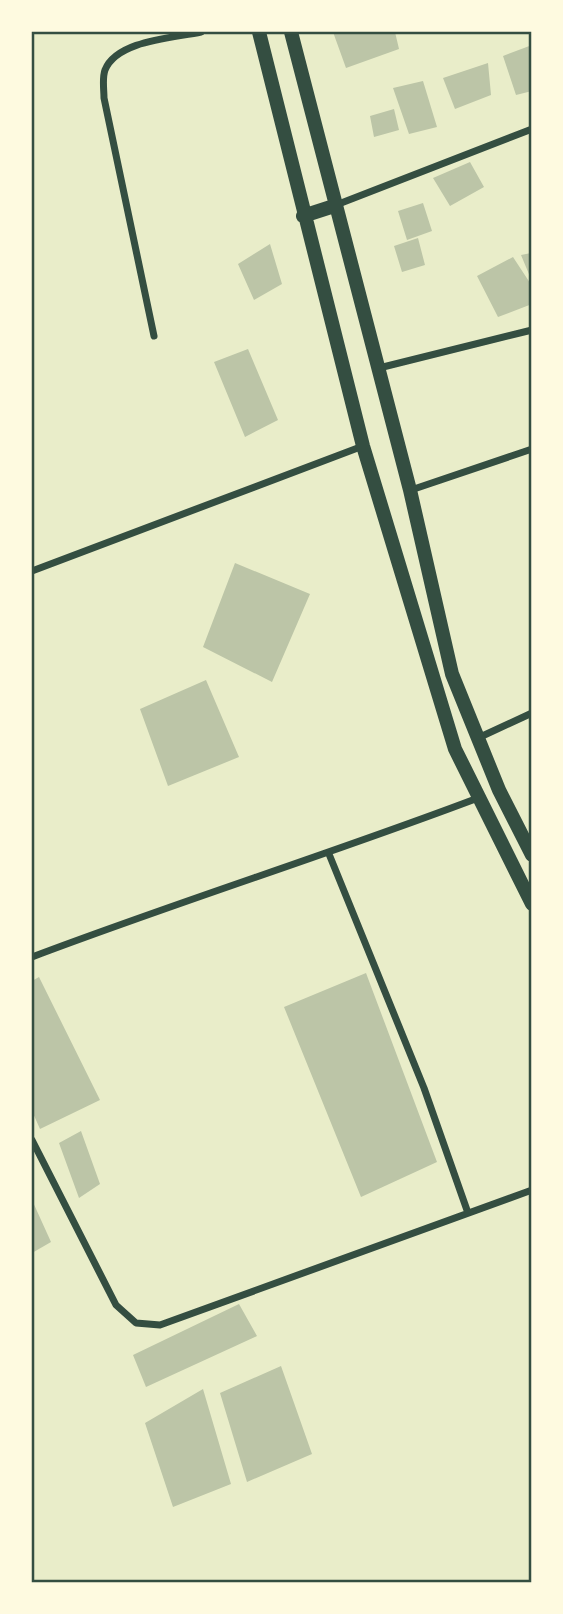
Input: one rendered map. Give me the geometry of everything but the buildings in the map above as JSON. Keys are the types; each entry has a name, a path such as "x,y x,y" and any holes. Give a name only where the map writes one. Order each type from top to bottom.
{"main road":[{"path":"259,32 303,216 363,446 434,679 456,749 531,904"},
{"path":"292,32 334,206 410,490 453,674 477,739 531,855"},
{"path":"303,216 334,206"},
{"path":"456,749 477,739"},
{"path":"478,798 499,790"}],"street":[{"path":"154,336 104,98 104,71 115,56 133,47 201,32"},
{"path":"334,206 531,129"},
{"path":"379,368 531,330"},
{"path":"32,571 363,446"},
{"path":"410,490 531,449"},
{"path":"477,739 531,713"},
{"path":"32,957 188,898 330,854 478,798"},
{"path":"330,854 424,1088 468,1213"},
{"path":"32,1140 117,1305 136,1323 160,1325 531,1190"}]}
